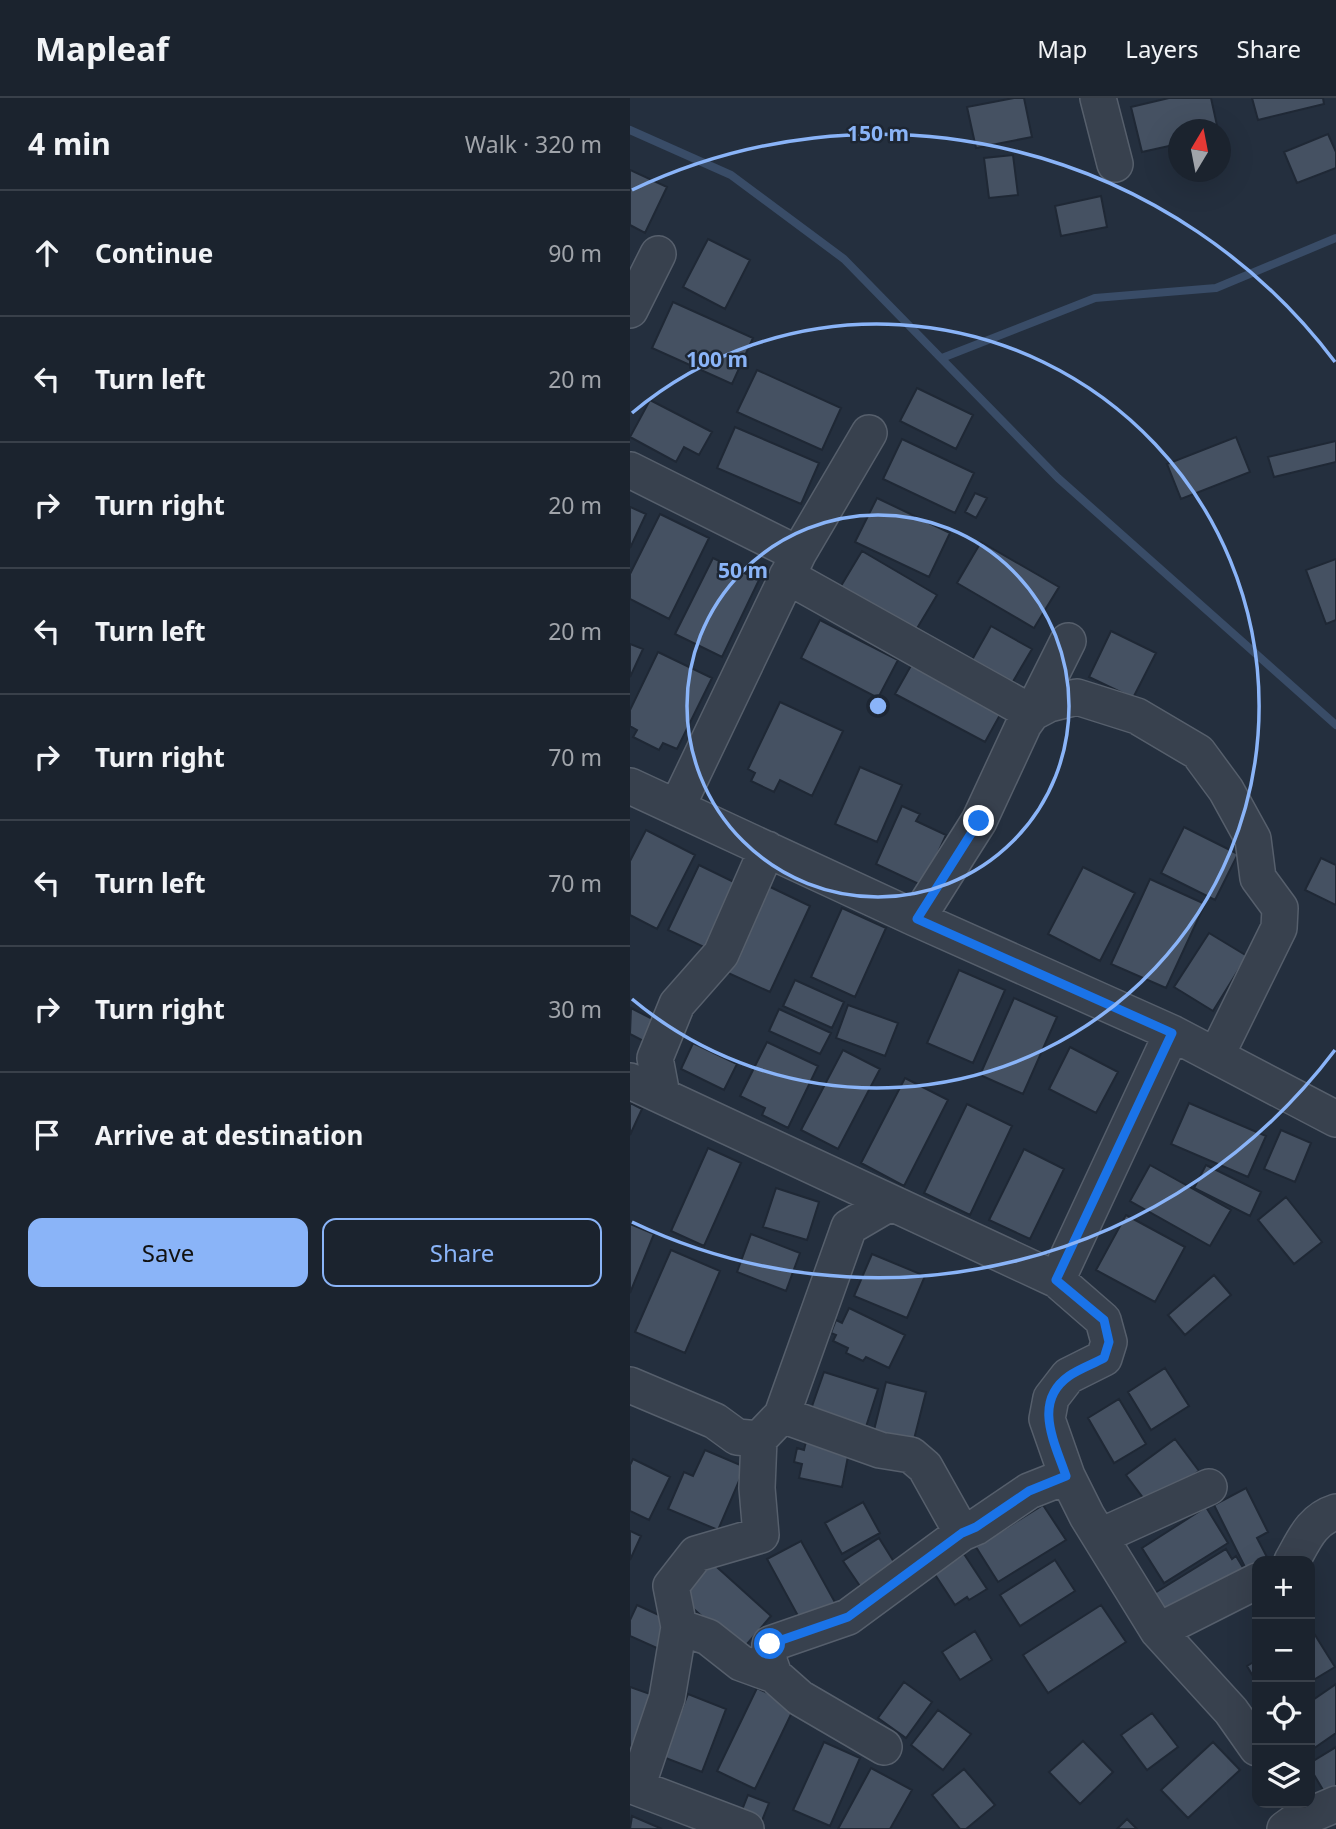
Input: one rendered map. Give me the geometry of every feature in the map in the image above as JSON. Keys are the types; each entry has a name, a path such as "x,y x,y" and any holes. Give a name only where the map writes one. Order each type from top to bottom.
{"street":[{"path":"1098,98 1115,164"},
{"path":"630,310 657,254"},
{"path":"677,807 792,565 869,433"},
{"path":"630,470 792,565 1032,713"},
{"path":"917,919 979,821 1024,724 1068,641"},
{"path":"1032,713 1049,704 1077,697 1137,716 1198,752 1226,790 1248,829 1253,839 1258,878 1280,908 1279,928 1216,1056"},
{"path":"630,786 1172,1033 1336,1119"},
{"path":"662,1095 655,1058 677,1004 722,954 766,849"},
{"path":"1056,1280 1172,1033"},
{"path":"630,1080 1056,1280 1104,1320 1109,1342 1104,1358 1068,1376 1051,1398 1047,1419 1066,1476 1087,1517 1158,1631 1231,1711 1255,1745"},
{"path":"829,1174 849,1227"},
{"path":"746,1829 634,1786 667,1698 679,1627 671,1586 696,1554 761,1535 757,1488 770,1427 849,1227 890,1203"},
{"path":"630,1385 715,1421 737,1437 770,1427 911,1455 925,1467 962,1533"},
{"path":"774,1675 769,1661 770,1644 848,1617 962,1533 976,1527 1029,1491 1066,1476"},
{"path":"1101,1536 1209,1487"},
{"path":"1295,1556 1311,1527 1319,1519 1336,1512"},
{"path":"1158,1631 1252,1584"},
{"path":"679,1627 708,1637 741,1662 774,1675 800,1698 884,1747"},
{"path":"1290,1818 1336,1804"}],"building":[{"path":"1024,98 1032,137 976,148 967,107"},
{"path":"1169,98 1211,98 1216,119 1168,119 1168,146 1142,152 1131,107"},
{"path":"1252,98 1323,98 1324,104 1258,120"},
{"path":"1328,134 1336,152 1336,168 1297,183 1284,152"},
{"path":"1013,155 1018,195 989,198 984,158"},
{"path":"630,170 667,187 645,233 630,225"},
{"path":"1101,196 1107,227 1061,236 1055,206"},
{"path":"708,239 750,260 725,309 683,287"},
{"path":"673,302 753,338 732,384 652,348"},
{"path":"757,370 841,408 822,450 737,412"},
{"path":"917,388 973,415 956,449 900,421"},
{"path":"650,400 712,432 699,455 684,447 676,462 630,437"},
{"path":"735,427 819,463 801,504 717,468"},
{"path":"1236,437 1250,472 1181,499 1167,464"},
{"path":"902,439 974,473 955,513 883,479"},
{"path":"1336,441 1336,462 1274,477 1268,457"},
{"path":"975,493 987,498 976,518 965,512"},
{"path":"877,498 950,533 929,577 855,542"},
{"path":"630,507 646,514 630,548"},
{"path":"660,514 709,538 669,619 630,599 630,574"},
{"path":"981,542 1059,587 1034,628 957,583"},
{"path":"862,551 937,595 910,640 835,596"},
{"path":"713,558 759,580 722,657 675,634"},
{"path":"1336,559 1336,620 1326,624 1306,570"},
{"path":"820,620 898,660 878,698 801,658"},
{"path":"991,626 1032,649 1008,690 968,667"},
{"path":"1111,631 1156,653 1133,698 1089,677"},
{"path":"630,644 643,649 630,677"},
{"path":"658,652 712,678 677,749 663,743 659,750 633,737 637,730 630,726 630,710"},
{"path":"917,655 1006,704 985,742 895,694"},
{"path":"780,702 843,731 812,796 780,780 774,792 751,781 755,773 748,769"},
{"path":"860,767 902,785 877,842 835,824"},
{"path":"902,806 920,814 916,821 946,835 923,886 876,864"},
{"path":"1184,827 1238,854 1215,900 1161,873"},
{"path":"646,830 695,855 657,929 630,915 630,861"},
{"path":"1321,858 1336,865 1336,905 1305,890"},
{"path":"699,865 740,885 708,949 668,930"},
{"path":"1083,867 1135,893 1100,961 1048,934"},
{"path":"1150,879 1205,904 1166,988 1111,964"},
{"path":"766,885 810,906 770,992 726,972"},
{"path":"842,908 886,928 855,997 811,977"},
{"path":"1209,933 1247,956 1213,1011 1174,987"},
{"path":"959,970 1005,990 973,1063 927,1043"},
{"path":"795,980 844,1002 832,1028 783,1006"},
{"path":"1014,998 1057,1017 1023,1094 980,1075"},
{"path":"848,1005 898,1023 885,1056 836,1038"},
{"path":"631,1008 664,1025 653,1046 630,1034"},
{"path":"779,1009 831,1033 820,1054 769,1031"},
{"path":"767,1042 818,1066 788,1128 762,1115 765,1108 740,1096"},
{"path":"693,1043 737,1064 724,1090 681,1069"},
{"path":"1070,1047 1118,1072 1096,1113 1049,1089"},
{"path":"843,1050 880,1069 838,1149 801,1130"},
{"path":"905,1078 948,1100 904,1186 861,1163"},
{"path":"630,1103 642,1109 630,1135"},
{"path":"1189,1103 1266,1136 1248,1177 1171,1144"},
{"path":"967,1104 1012,1126 970,1215 924,1193"},
{"path":"1281,1130 1311,1143 1295,1182 1264,1169"},
{"path":"708,1148 741,1163 704,1246 671,1231"},
{"path":"1024,1149 1064,1169 1030,1239 989,1220"},
{"path":"1150,1165 1231,1210 1210,1246 1130,1201"},
{"path":"1206,1165 1261,1192 1250,1216 1194,1188"},
{"path":"776,1188 819,1202 807,1240 763,1227"},
{"path":"1286,1197 1322,1242 1294,1264 1258,1220"},
{"path":"1126,1215 1185,1247 1155,1302 1096,1270"},
{"path":"630,1224 654,1234 630,1293"},
{"path":"751,1234 800,1253 786,1291 737,1272"},
{"path":"671,1250 720,1271 685,1353 635,1332"},
{"path":"872,1254 925,1276 907,1318 854,1296"},
{"path":"1214,1275 1231,1295 1185,1335 1168,1315"},
{"path":"849,1308 905,1335 889,1368 866,1357 863,1361 846,1353 848,1348 833,1341 836,1335 831,1333 836,1320 842,1323"},
{"path":"1165,1368 1189,1406 1151,1430 1128,1392"},
{"path":"824,1372 878,1389 865,1430 810,1412"},
{"path":"886,1382 926,1392 912,1447 872,1438"},
{"path":"1119,1399 1146,1444 1114,1463 1088,1418"},
{"path":"807,1437 850,1446 842,1487 799,1478 802,1464 794,1462 797,1448 804,1450"},
{"path":"1175,1439 1199,1471 1150,1507 1126,1475"},
{"path":"705,1450 745,1467 718,1530 668,1509 684,1472 693,1476"},
{"path":"633,1459 670,1477 649,1520 630,1511 630,1465"},
{"path":"1246,1488 1268,1532 1257,1538 1266,1556 1252,1556 1252,1574 1249,1575 1214,1505"},
{"path":"863,1502 880,1533 842,1554 825,1523"},
{"path":"1043,1505 1066,1540 998,1582 976,1547"},
{"path":"1206,1507 1228,1543 1164,1583 1142,1548"},
{"path":"630,1531 641,1536 630,1560"},
{"path":"879,1538 899,1570 864,1592 843,1561"},
{"path":"801,1541 837,1606 803,1625 767,1559"},
{"path":"1226,1549 1232,1559 1236,1556 1245,1571 1165,1621 1150,1596"},
{"path":"964,1554 987,1589 955,1605 934,1573"},
{"path":"709,1560 771,1616 741,1651 678,1595"},
{"path":"1055,1560 1075,1591 1020,1626 1000,1595"},
{"path":"637,1605 672,1621 659,1649 630,1636 630,1620"},
{"path":"1101,1605 1126,1642 1048,1693 1023,1655"},
{"path":"975,1631 992,1660 960,1680 942,1652"},
{"path":"1315,1635 1335,1667 1315,1679"},
{"path":"904,1682 932,1702 906,1738 878,1718"},
{"path":"1336,1684 1336,1733 1315,1748 1315,1745 1315,1699"},
{"path":"630,1687 653,1695 633,1753 630,1753"},
{"path":"757,1688 795,1706 755,1789 717,1771"},
{"path":"688,1694 726,1709 702,1772 663,1757"},
{"path":"938,1710 971,1734 943,1770 911,1745"},
{"path":"1152,1713 1178,1747 1147,1770 1121,1735"},
{"path":"1083,1741 1113,1772 1080,1804 1049,1772"},
{"path":"824,1742 860,1758 830,1826 793,1810"},
{"path":"1213,1742 1240,1770 1188,1818 1161,1790"},
{"path":"1336,1747 1336,1789 1326,1795 1315,1776 1315,1760"},
{"path":"871,1768 912,1790 890,1829 838,1829"},
{"path":"964,1769 995,1805 966,1829 960,1829 932,1795"},
{"path":"748,1795 769,1803 761,1823 740,1815"},
{"path":"632,1816 662,1829 630,1829"},
{"path":"1127,1819 1137,1829 1117,1829"}],"waterway":[{"path":"630,130 731,175 844,259 1058,478 1336,725"},
{"path":"942,358 1095,298 1216,288 1336,238"}],"route":[{"path":"770,1644 848,1617 962,1533 976,1527 1029,1491 1066,1476 1047,1419 1051,1398 1068,1376 1104,1358 1109,1342 1104,1320 1056,1280 1172,1033 917,919 979,821"}]}
